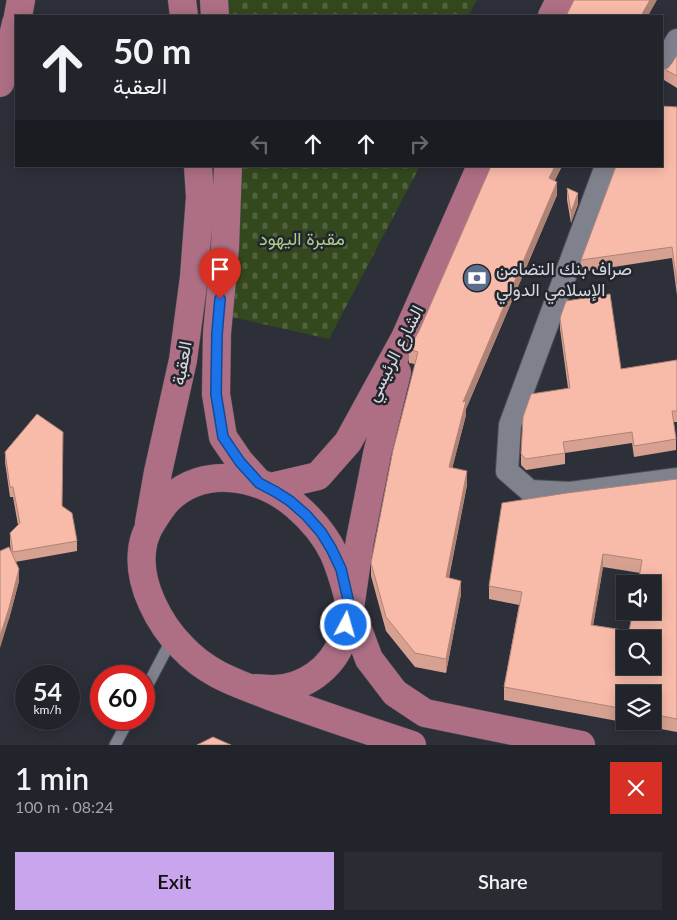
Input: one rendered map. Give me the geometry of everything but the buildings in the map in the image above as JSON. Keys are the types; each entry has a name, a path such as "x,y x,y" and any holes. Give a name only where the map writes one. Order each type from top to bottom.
{"main road":[{"path":"18,15 22,0"},
{"path":"182,0 184,15"},
{"path":"214,0 215,15"},
{"path":"552,15 560,0"},
{"path":"0,83 7,63 15,27"},
{"name":"العقبة","path":"198,167 200,197 194,277 183,360 142,550 142,569 155,610 173,637 192,657 216,674 305,709 412,745"},
{"name":"العقبة","path":"228,167 225,248 217,334 216,394 223,437 240,462 259,483"},
{"name":"الشارع الرئيسي","path":"259,483 272,487 318,476 348,442 405,338 481,167"},
{"path":"250,688 275,689 292,686 310,678 322,670 333,658 342,641 350,608 360,540 373,473 405,338"},
{"path":"148,528 167,501 181,490 198,482 211,478 234,477 259,483 290,501 321,532 341,569 350,608 369,659 395,693 426,713 581,745"}],"street":[{"path":"663,64 677,40"},
{"path":"607,167 603,174 510,425 507,471 530,491 570,492 677,479"}],"lane":[{"path":"155,671 173,637"},
{"path":"115,745 123,730"}],"green space":[{"path":"227,0 477,0 469,15 228,15"},
{"name":"مقبرة اليهود","path":"239,167 419,167 329,339 223,315"}],"place":[{"name":"صراف بنك التضامن الإسلامي الدولي","path":"477,278"}],"route":[{"path":"220,299 217,334 216,394 223,437 240,462 259,483 290,501 321,532 341,569 350,608 346,625"}]}
